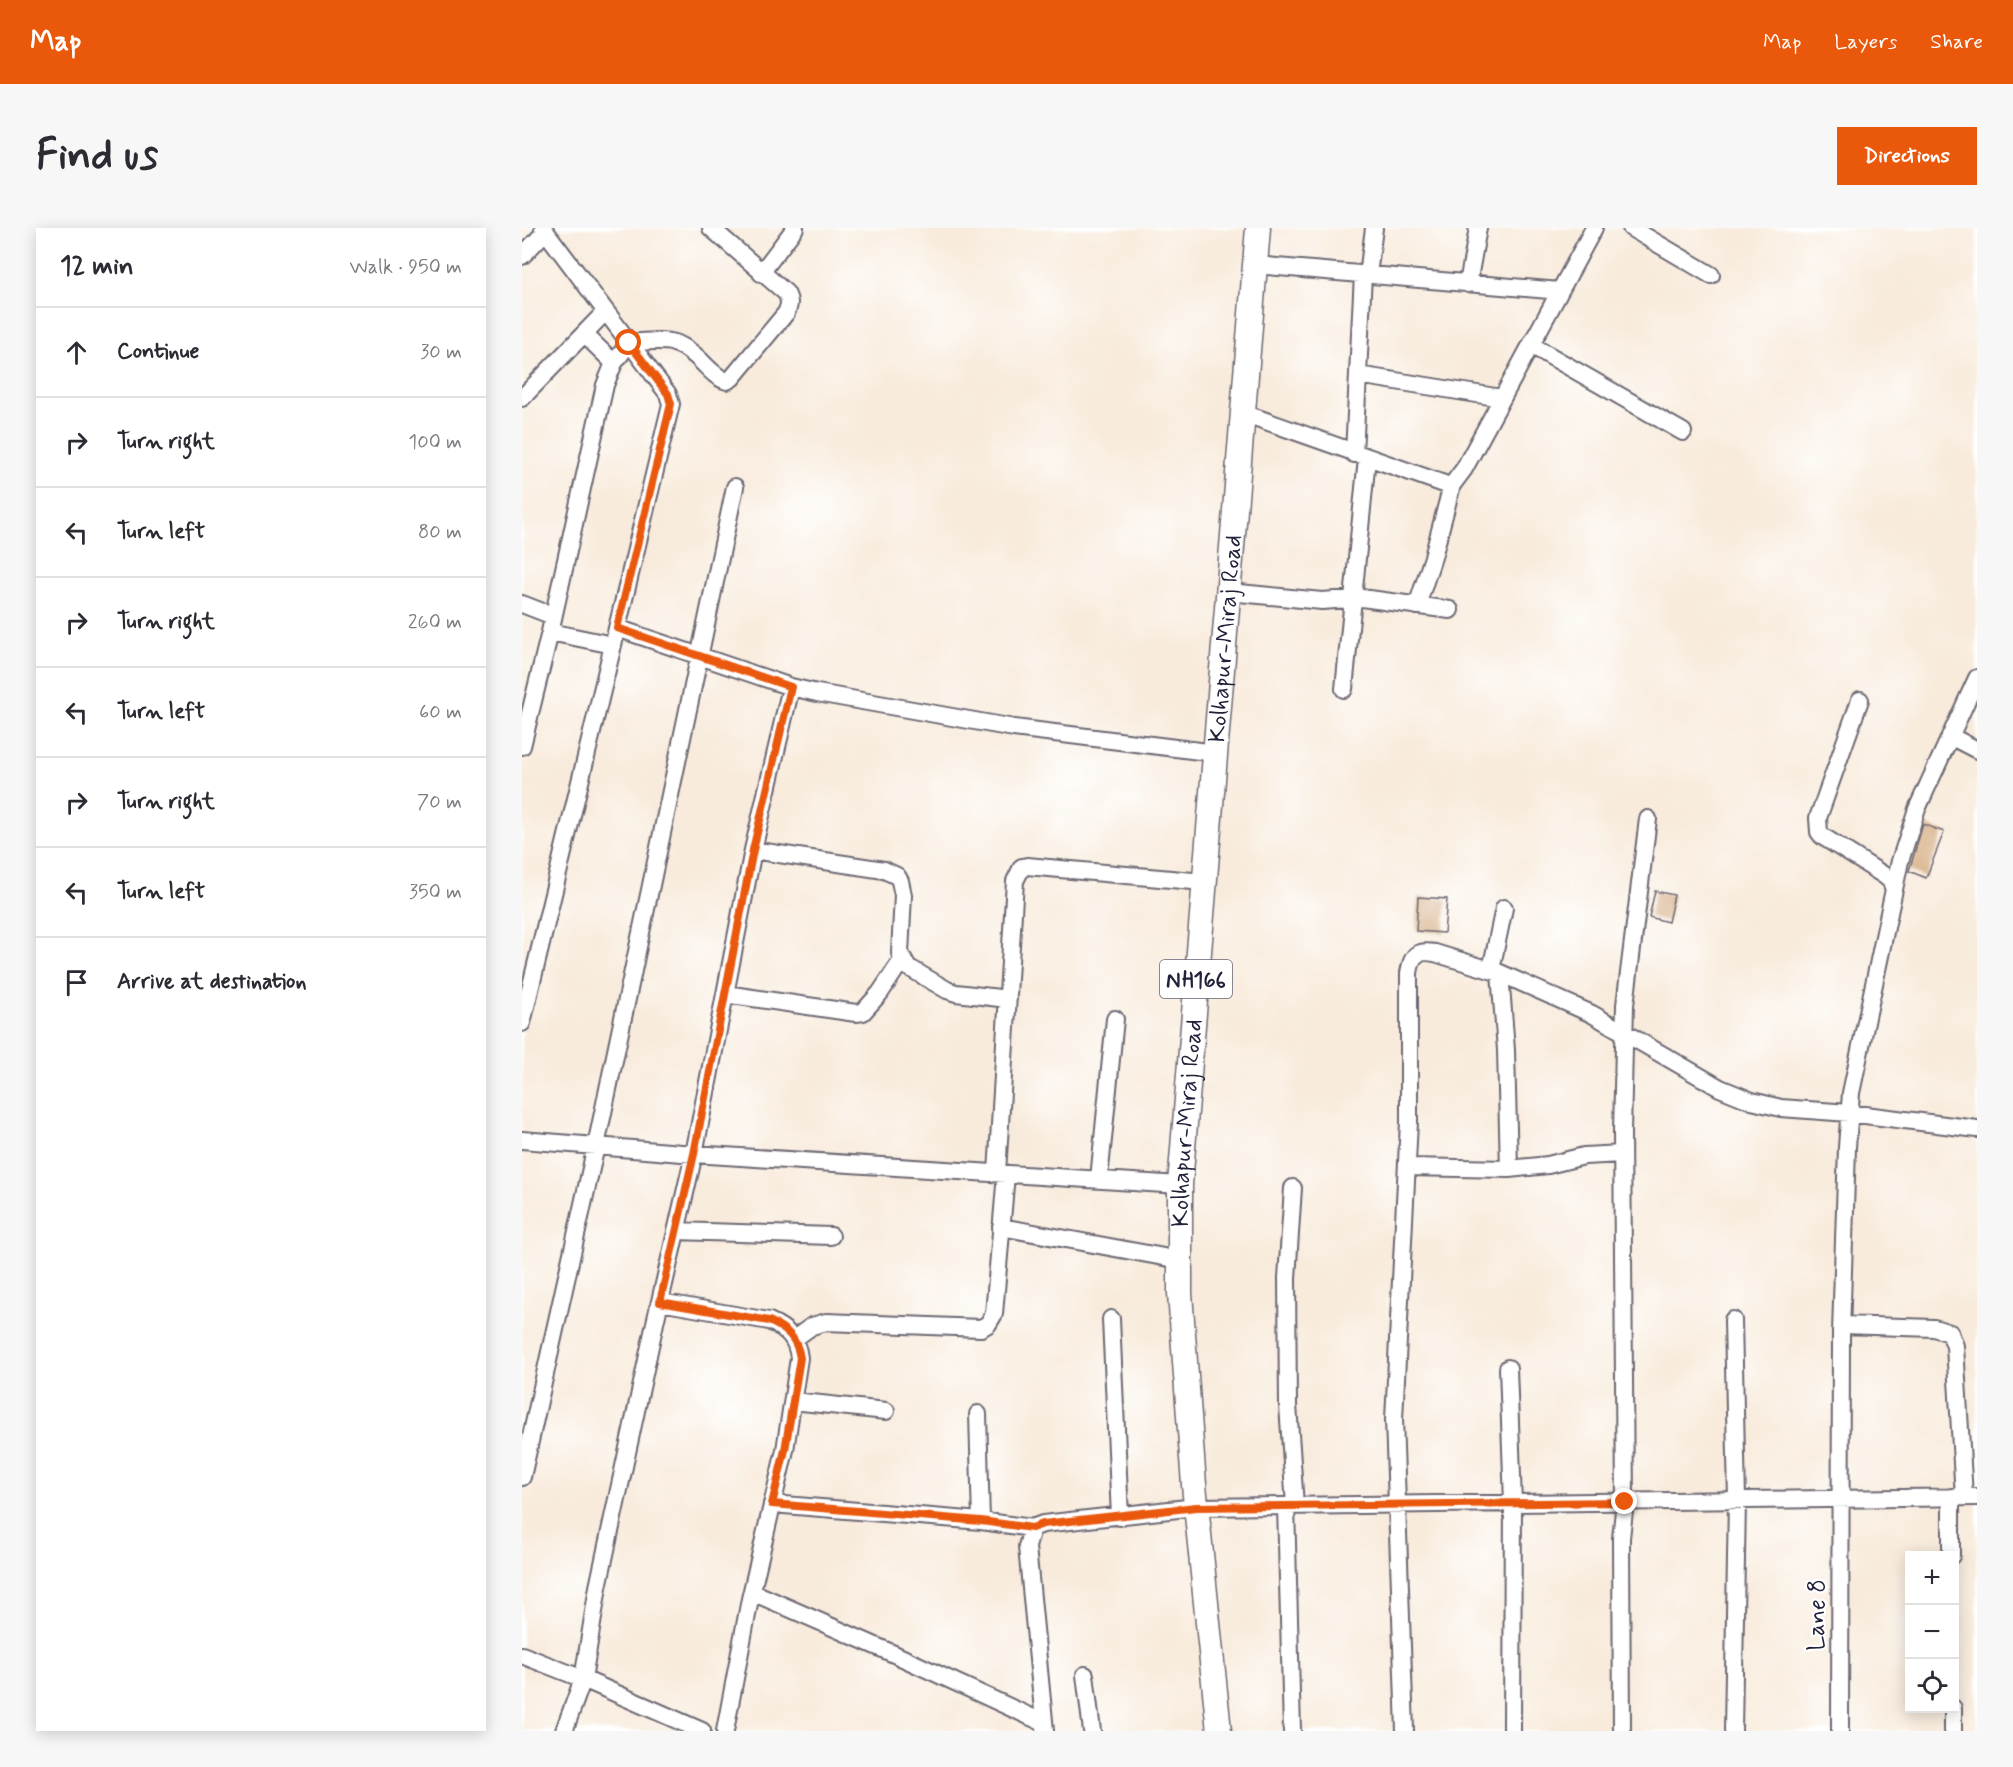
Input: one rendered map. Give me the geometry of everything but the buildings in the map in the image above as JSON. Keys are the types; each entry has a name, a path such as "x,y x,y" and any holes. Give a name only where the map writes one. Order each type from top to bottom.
{"highway":[{"name":"Kolhapur-Miraj Road","path":"1219,1731 1196,1507 1180,1293 1180,1185 1258,228"}],"street":[{"path":"522,746 552,624 605,385 614,363 629,343 661,340 676,342 691,351 714,374 727,381 753,353 786,313 789,306 790,300 786,292 711,228"},
{"path":"761,273 795,228"},
{"path":"1344,689 1353,598 1360,456 1358,375 1365,275 1374,228"},
{"path":"1468,284 1478,228"},
{"path":"1416,606 1433,557 1452,485 1464,469 1594,228"},
{"path":"1630,228 1711,275"},
{"path":"522,256 544,230 668,394 671,404 522,1023"},
{"path":"1255,265 1560,291"},
{"path":"522,398 605,312"},
{"path":"584,334 614,363"},
{"path":"1531,345 1683,432"},
{"path":"1358,375 1502,398"},
{"path":"1243,413 1360,456 1452,485"},
{"path":"522,1477 596,1146 735,487"},
{"path":"1229,592 1322,601 1353,598 1450,610"},
{"path":"522,604 552,624 612,645"},
{"path":"617,628 791,687 1014,728 1216,753"},
{"name":"Lane 8","path":"1840,1731 1842,1325 1851,1093 1893,887 1917,809 1977,678"},
{"path":"564,1731 583,1679 598,1587 694,1154 753,850 791,687"},
{"path":"1860,700 1818,818 1818,826 1822,836 1891,880 1893,887"},
{"path":"1950,736 1977,750"},
{"path":"1622,1731 1621,1538 1625,1502 1623,1032 1648,819"},
{"path":"753,850 884,870 897,876 903,895 900,953 908,967 947,990 965,995 1008,999"},
{"path":"794,1339 812,1326 826,1322 981,1328 988,1324 994,1314 1001,1227 1008,999 1016,881 1022,867 1204,882"},
{"path":"1504,908 1496,972 1506,1050 1509,1169"},
{"path":"1405,1731 1394,1419 1409,1122 1409,973 1410,964 1418,952 1424,951 1496,972 1592,1014 1720,1088 1752,1101 1781,1108 1849,1113 1977,1129"},
{"path":"725,994 856,1013 863,1012 880,993 902,960"},
{"path":"1099,1179 1115,1019"},
{"path":"522,1140 694,1154 1180,1185"},
{"path":"1407,1167 1509,1169 1548,1165 1584,1156 1622,1154"},
{"path":"1292,1731 1287,1278 1293,1188"},
{"path":"1001,1227 1180,1260"},
{"path":"676,1231 831,1236"},
{"path":"660,1302 769,1321 781,1326 794,1339 800,1358 785,1450 752,1592 725,1731"},
{"path":"1111,1319 1120,1516"},
{"path":"1733,1320 1737,1500 1733,1731"},
{"path":"1842,1325 1934,1328 1950,1333 1955,1346 1964,1497 1953,1551"},
{"path":"1508,1368 1513,1503 1512,1731"},
{"path":"793,1401 886,1411"},
{"path":"978,1414 981,1521"},
{"path":"772,1504 981,1521 1032,1528 1043,1524 1196,1507 1964,1497"},
{"path":"1032,1528 1027,1546 1044,1727"},
{"path":"752,1592 894,1654 1044,1727"},
{"path":"522,1655 702,1731"},
{"path":"1085,1675 1092,1731"},
{"path":"1953,1713 1953,1731"}],"route":[{"path":"629,343 668,394 671,404 617,628 791,687 753,850 694,1154 660,1302 769,1321 781,1326 798,1346 800,1358 785,1450 772,1504 981,1521 1032,1528 1043,1524 1196,1507 1625,1502"}]}
